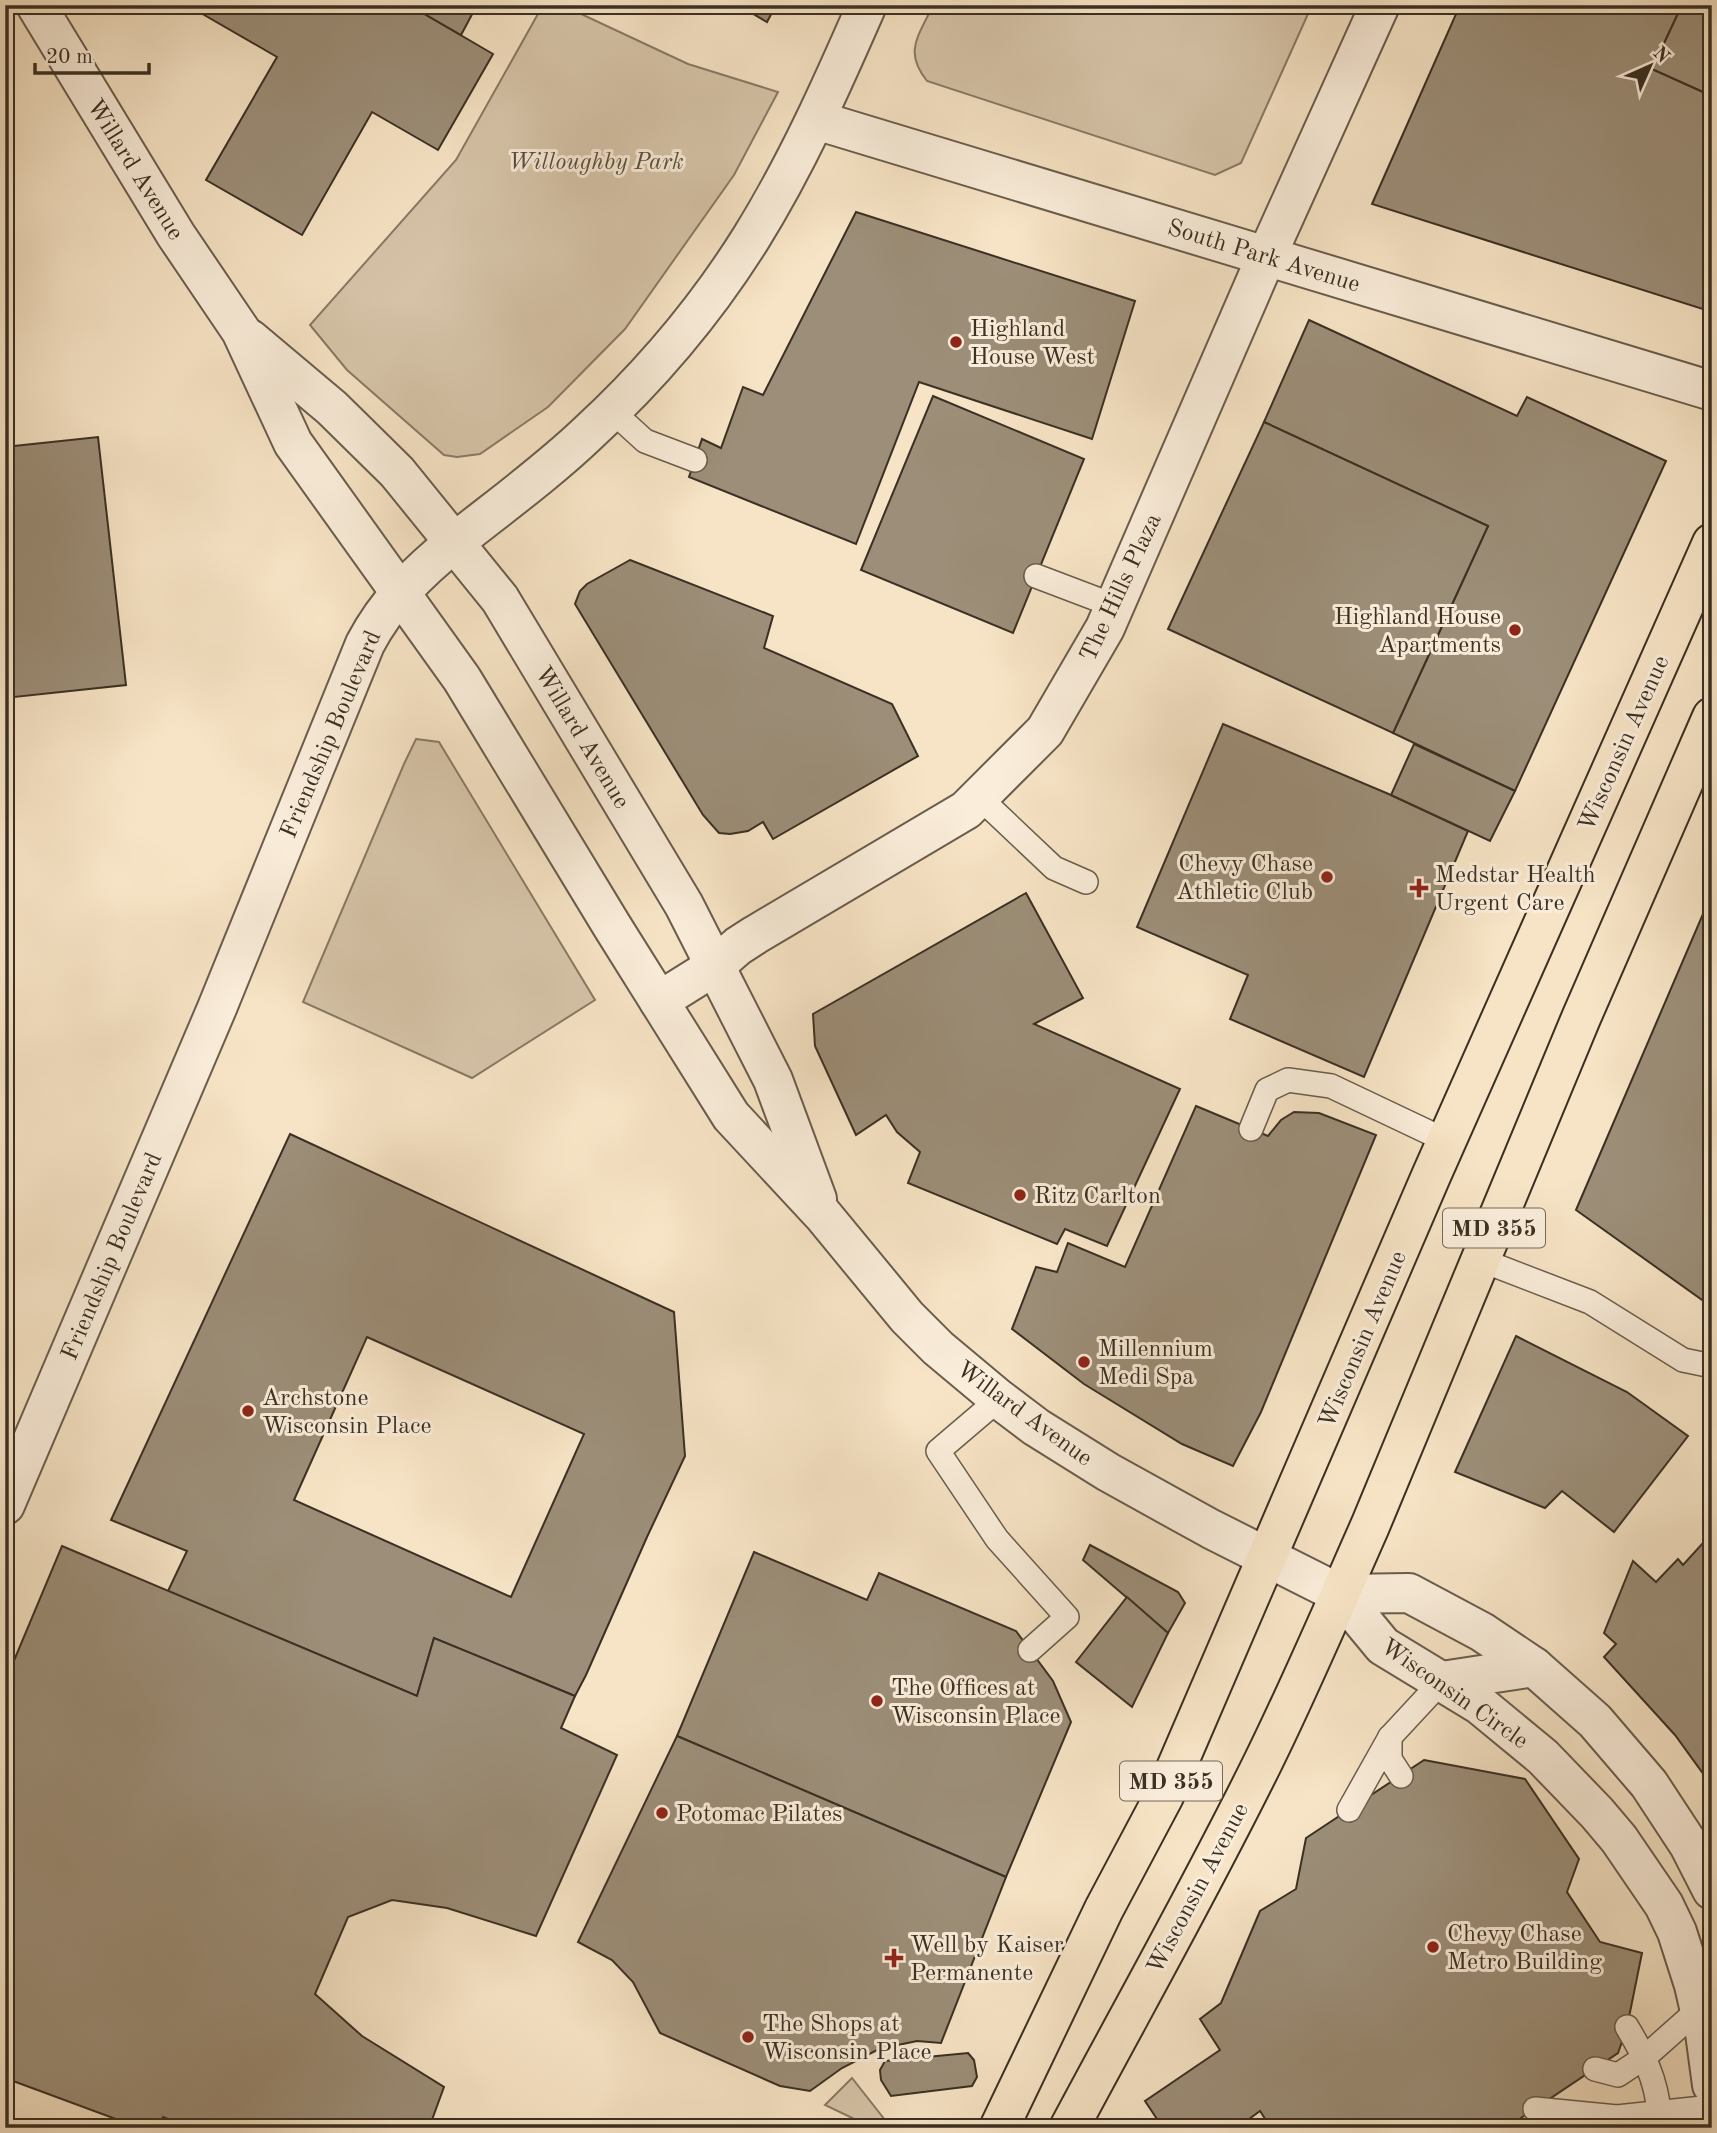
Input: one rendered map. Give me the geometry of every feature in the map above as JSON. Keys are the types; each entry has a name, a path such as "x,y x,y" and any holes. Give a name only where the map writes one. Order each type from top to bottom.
{"main road":[{"name":"Wisconsin Avenue","path":"999,2128 1104,1909 1164,1796 1447,1141 1712,544"},
{"name":"Wisconsin Avenue","path":"1069,2128 1230,1827 1340,1594 1601,970 1712,717"}],"street":[{"name":"Willard Avenue","path":"36,5 169,224 241,331 293,443 462,679 732,1116 823,1215 907,1317 938,1348 999,1399 1036,1427 1108,1472 1268,1558"},
{"name":"Friendship Boulevard","path":"5,1505 217,1008 365,644 400,591 612,411 665,352 725,277 751,238 817,120 867,5"},
{"name":"The Hills Plaza","path":"659,1001 715,966 746,941 966,810 1045,731 1105,628 1267,255 1380,5"},
{"name":"South Park Avenue","path":"817,120 1712,391"},
{"name":"Willard Avenue","path":"241,331 332,408 397,472 500,599 674,886 773,1080 823,1215"},
{"name":"Wisconsin Circle","path":"1268,1558 1340,1594 1383,1646 1442,1681 1512,1729 1543,1757 1619,1839 1664,1905 1686,1959 1705,2033 1712,2085"},
{"name":"Wisconsin Circle","path":"1340,1594 1409,1593 1482,1632 1534,1667 1595,1721 1640,1773 1678,1827 1712,1890"},
{"path":"1442,1681 1534,1667"}],"lane":[{"path":"612,411 645,441 695,460"},
{"path":"1036,576 1115,606"},
{"path":"979,797 1054,868 1086,882"},
{"path":"1251,1129 1267,1090 1287,1080 1331,1086 1447,1141"},
{"path":"1481,1260 1590,1302 1684,1360 1712,1366"},
{"path":"999,1399 938,1451 997,1539 1067,1618 1030,1650"},
{"path":"1349,1810 1390,1737 1442,1681"},
{"path":"1390,1737 1390,1759 1401,1776"},
{"path":"1595,2069 1618,2075 1645,2057 1699,2009"},
{"path":"1627,2027 1645,2057 1656,2088 1659,2112"},
{"path":"1535,2109 1617,2116 1712,2107"}],"green space":[{"name":"Willoughby Park","path":"543,5 562,5 688,64 778,92 734,175 625,329 548,407 480,454 457,457 444,455 347,370 310,325 456,160"},
{"path":"933,5 1312,5 1241,163 1215,175 927,81 916,61 915,52 919,35"},
{"path":"416,739 439,742 595,1000 472,1078 303,1002"},
{"path":"852,2078 885,2120 879,2128 873,2128 825,2105"}],"building":[{"path":"187,5 409,5 493,54 438,150 372,112 302,235 206,180 277,57"},
{"path":"409,5 477,5 461,35"},
{"path":"738,5 776,5 767,22"},
{"path":"1460,5 1682,5 1652,69 1712,96 1712,312 1372,204"},
{"path":"1682,5 1712,5 1712,96 1652,69"},
{"name":"Highland House West","path":"856,212 1135,301 1092,439 919,382 856,544 689,477 702,439 721,448 743,387 763,395"},
{"name":"Highland House Apartments","path":"1309,320 1517,416 1527,397 1666,461 1515,791 1393,733 1488,526 1264,422"},
{"path":"933,396 1084,459 1013,633 861,570"},
{"path":"1264,422 1488,526 1393,733 1168,629"},
{"path":"98,437 126,685 5,698 5,447"},
{"path":"630,560 773,616 764,648 892,704 918,756 773,839 763,822 748,831 719,833 703,815 575,604 580,591 587,584"},
{"path":"1223,724 1391,795 1468,831 1364,1077 1230,1019 1248,975 1137,927"},
{"path":"1414,744 1515,791 1490,841 1391,795"},
{"path":"1026,893 1083,998 1034,1024 1180,1089 1107,1246 1065,1229 1057,1244 908,1183 920,1152 897,1132 886,1115 856,1135 815,1046 813,1014"},
{"path":"1712,893 1712,1307 1576,1210"},
{"path":"1196,1106 1268,1136 1281,1120 1294,1112 1319,1113 1376,1135 1261,1412 1233,1466 1182,1444 1084,1384 1012,1329 1036,1267 1057,1272 1068,1243 1125,1267"},
{"name":"Archstone Wisconsin Place","path":"290,1134 674,1312 685,1456 575,1696 434,1638 417,1696 168,1591 187,1551 111,1520","holes":["367,1337 584,1434 511,1597 294,1500"]},
{"path":"1516,1336 1627,1392 1688,1436 1614,1532 1562,1491 1545,1508 1455,1472"},
{"path":"1712,1533 1712,1786 1675,1735 1604,1657 1616,1644 1604,1633 1633,1561 1656,1582 1678,1559 1683,1565"},
{"path":"1090,1545 1178,1592 1185,1603 1168,1633 1083,1560"},
{"path":"62,1546 417,1696 434,1638 575,1696 561,1728 617,1755 536,1936 447,1908 392,1900 348,1917 315,1994 362,2036 444,2087 429,2128 191,2128 163,2117 158,2128 140,2128 5,2078 5,1682"},
{"name":"The Offices at Wisconsin Place","path":"754,1552 867,1600 879,1573 1016,1631 1053,1681 1071,1722 1006,1877 677,1736"},
{"path":"1127,1597 1168,1633 1132,1707 1076,1662"},
{"path":"677,1736 1006,1877 941,2043 917,2041 879,2049 842,2068 810,2091 780,2086 660,2033 633,1982 612,1960 578,1942"},
{"name":"Chevy Chase Metro Building","path":"1424,1760 1525,1779 1579,1859 1567,1892 1600,1942 1642,1953 1627,2027 1618,2053 1506,2128 1481,2128 1448,2121 1440,2128 1271,2128 1260,2111 1237,2128 1163,2128 1145,2101 1220,2050 1200,2019 1221,2003 1260,1911 1296,1889 1306,1838"},
{"path":"968,2053 974,2060 977,2077 972,2086 891,2096 881,2080 880,2070 885,2061"}],"place":[{"name":"Highland House West","path":"956,342"},
{"name":"Highland House Apartments","path":"1515,630"},
{"name":"Chevy Chase Athletic Club","path":"1327,877"},
{"name":"Medstar Health Urgent Care","path":"1419,888"},
{"name":"Ritz Carlton","path":"1020,1195"},
{"name":"Millennium Medi Spa","path":"1084,1362"},
{"name":"Archstone Wisconsin Place","path":"248,1411"},
{"name":"The Offices at Wisconsin Place","path":"877,1701"},
{"name":"Potomac Pilates","path":"662,1813"},
{"name":"Chevy Chase Metro Building","path":"1433,1947"},
{"name":"Well by Kaiser Permanente","path":"894,1958"},
{"name":"The Shops at Wisconsin Place","path":"748,2037"}]}
